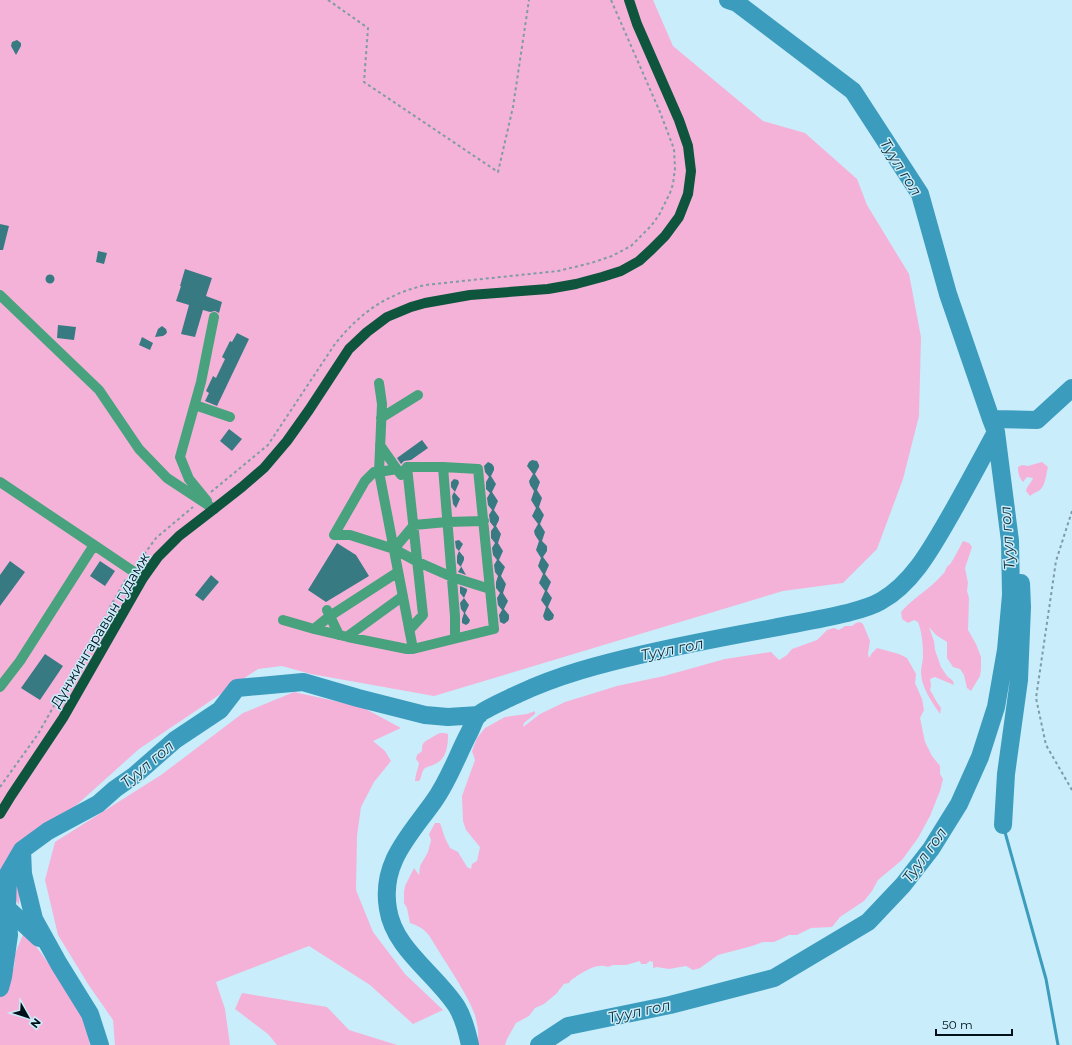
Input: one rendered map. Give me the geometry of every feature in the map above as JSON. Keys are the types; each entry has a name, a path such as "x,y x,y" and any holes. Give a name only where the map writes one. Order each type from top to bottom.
{"main road":[{"name":"Дүнжингаравын гудамж","path":"0,814 63,718 143,578 158,556 179,536 264,468 287,441 349,349 367,332 387,317 425,303 470,295 548,289 602,277 621,270 639,260 665,236 679,217 688,194 691,171 688,146 679,120 637,24 629,0"}],"street":[{"path":"1,295 99,390 139,449 166,478 202,499 214,508"},
{"path":"202,499 189,479 180,456 195,405 214,316"},
{"path":"379,383 382,404 379,472 413,649"},
{"path":"381,418 418,395"},
{"path":"195,405 230,417"},
{"path":"380,445 401,475 407,467"},
{"path":"283,620 343,636 407,649 413,649 494,628 478,469 407,467"},
{"path":"407,467 418,562 422,615 411,628 408,629"},
{"path":"443,467 455,616 455,638"},
{"path":"397,469 374,472 365,481 334,535 350,535 394,549 418,562 452,577 490,589"},
{"path":"0,482 143,578"},
{"path":"394,549 414,525 484,521"},
{"path":"0,687 20,661 94,545"},
{"path":"314,629 328,613 398,572"},
{"path":"343,636 348,636 403,596"},
{"path":"328,613 343,636"}],"path":[{"path":"328,0 368,28 364,82 498,172 513,107 529,0"},
{"path":"0,787 38,734 132,570 156,538 268,445 335,344 346,330 360,317 375,306 412,288 425,285 558,271 612,256 631,246 659,215 670,193 674,174 674,149 660,112 611,0"},
{"path":"1072,511 1056,561 1036,698 1046,745 1072,790"}],"shaded area":[{"path":"0,0 653,0 673,46 763,121 805,133 857,179 867,205 909,274 921,337 919,416 903,479 877,549 843,583 783,591 434,696 311,674 282,666 258,669 139,749 2,872 0,887"},
{"path":"1042,462 1048,467 1044,484 1041,489 1030,496 1026,491 1033,478 1027,477 1023,482 1019,475 1018,467"},
{"path":"963,541 969,543 972,547 965,568 969,598 968,630 981,657 981,669 980,676 971,691 967,688 964,675 960,669 953,667 947,658 947,642 936,635 929,627 941,667 947,676 953,681 954,685 935,677 930,679 930,690 941,708 940,714 928,694 921,678 923,647 918,622 914,620 908,623 902,619 901,612 944,573"},
{"path":"860,622 863,624 870,641 868,654 869,658 877,648 899,654 907,658 916,674 915,683 922,699 924,710 920,718 925,742 932,756 940,766 940,774 943,779 930,816 918,838 902,860 878,880 864,901 840,917 832,927 811,928 797,935 789,935 774,942 763,942 718,955 700,968 693,970 686,966 669,969 657,967 653,968 653,962 650,961 646,964 641,964 640,961 626,965 593,967 571,980 569,983 564,984 556,994 544,1004 535,1008 529,1016 516,1023 505,1045 475,1045 478,1038 478,1030 472,1007 429,936 422,929 410,923 407,908 404,903 404,892 405,886 414,868 419,875 420,866 428,852 431,840 429,834 435,823 440,823 450,848 458,852 467,867 471,869 472,864 477,861 480,847 466,830 463,821 462,796 475,760 472,751 477,738 485,728 505,717 527,714 535,711 535,714 524,723 523,727 540,714 565,702 617,686 664,676 725,659 771,652 779,660 787,655 792,649 817,640 827,630 834,628 839,630 845,626 852,626"},
{"path":"294,692 362,707 401,728 373,741 385,751 391,761 374,782 361,807 357,836 356,890 373,932 405,974 443,1010 413,1024 370,985 309,946 216,982 225,1009 230,1045 115,1045 113,1020 88,984 58,935 45,880 55,842 161,775 243,713"},
{"path":"440,733 448,734 447,747 442,759 434,765 424,769 419,781 415,781 419,763 416,759 417,755 422,751 422,746 427,740"},
{"path":"15,876 20,888 19,905 11,894 9,887"},
{"path":"24,932 63,983 86,1023 90,1045 0,1045 0,938 14,969 15,954"},
{"path":"242,993 327,1007 349,1030 397,1045 277,1045 268,1034 235,1009"}],"building":[{"path":"17,40 21,43 21,46 16,55 11,46 12,42"},
{"path":"0,224 9,226 3,250 0,250"},
{"path":"98,251 107,253 104,264 96,262"},
{"path":"185,269 212,278 206,296 222,302 219,313 215,311 210,312 203,310 195,337 181,334 189,305 176,301"},
{"path":"50,274 55,279 50,284 45,279"},
{"path":"58,325 76,327 74,340 57,338"},
{"path":"162,326 166,329 166,334 155,337 158,329"},
{"path":"237,333 249,339 217,406 205,401 209,393 206,391 213,376 216,378 225,359 222,357 230,341 232,342"},
{"path":"142,337 153,343 150,350 139,345"},
{"path":"229,429 242,439 232,451 220,441"},
{"path":"422,440 428,448 411,460 404,461 401,464 397,458"},
{"path":"532,460 537,461 539,465 535,474 540,482 537,490 542,498 539,507 544,515 540,524 545,532 542,541 547,546 547,551 543,557 549,565 545,574 551,582 547,591 552,598 548,607 554,615 553,619 549,621 545,620 543,616 546,607 541,600 545,591 539,583 543,574 538,566 541,558 536,550 539,541 534,531 538,524 532,516 536,508 531,500 534,491 529,481 533,474 527,466"},
{"path":"488,462 494,467 491,476 496,484 492,492 498,501 494,510 499,517 496,526 501,534 498,543 503,551 499,560 505,567 501,576 506,584 503,593 508,601 504,609 509,615 509,619 504,624 500,622 499,615 502,610 498,605 497,598 500,593 496,588 498,576 495,572 494,565 497,560 493,555 492,548 495,543 491,538 491,531 494,527 490,522 489,515 492,510 488,505 487,498 490,493 486,489 486,482 489,477 485,472 484,466"},
{"path":"454,479 458,480 459,483 455,492 451,487 451,482"},
{"path":"454,492 460,499 456,508 453,504 452,496"},
{"path":"459,540 463,544 459,551 456,548 455,541"},
{"path":"337,543 356,555 369,576 326,602 308,590"},
{"path":"459,551 464,557 461,566 466,575 458,572 461,567 457,563"},
{"path":"10,561 25,572 0,606 0,575"},
{"path":"100,561 115,571 105,586 90,576"},
{"path":"211,575 219,582 203,601 195,595"},
{"path":"460,586 467,589 464,598 460,593"},
{"path":"464,598 469,605 465,613 470,620 466,625 462,623 464,613 461,609 460,603"},
{"path":"45,654 63,666 40,700 21,688"}],"waterway":[{"name":"Туул гол","path":"539,1045 568,1026 670,1005 774,978 868,922 903,885 931,849 959,804 980,757 996,707 1006,650 1011,595 1010,541 996,432 948,294 920,194 853,91 737,3 728,0"},
{"name":"Туул гол","path":"995,428 991,419 1037,420 1072,388"},
{"name":"Туул гол","path":"470,1045 462,1016 457,1007 398,937 388,909 387,893 388,878 399,850 434,801 449,776 478,715 491,707 533,687 596,666 676,647 838,615 864,608 881,601 903,584 929,552 996,432"},
{"path":"1003,825 1006,774 1019,680 1022,607 1021,583"},
{"name":"Туул гол","path":"100,1045 90,1014 59,964 34,919 23,874 22,850 48,831 98,804 115,789 135,775 175,740 220,710 237,688 303,682 425,715 448,717 479,715"},
{"path":"1003,825 1046,979 1058,1045"},
{"path":"22,850 8,874 7,908 39,938"},
{"path":"0,988 9,935 7,908"}]}
